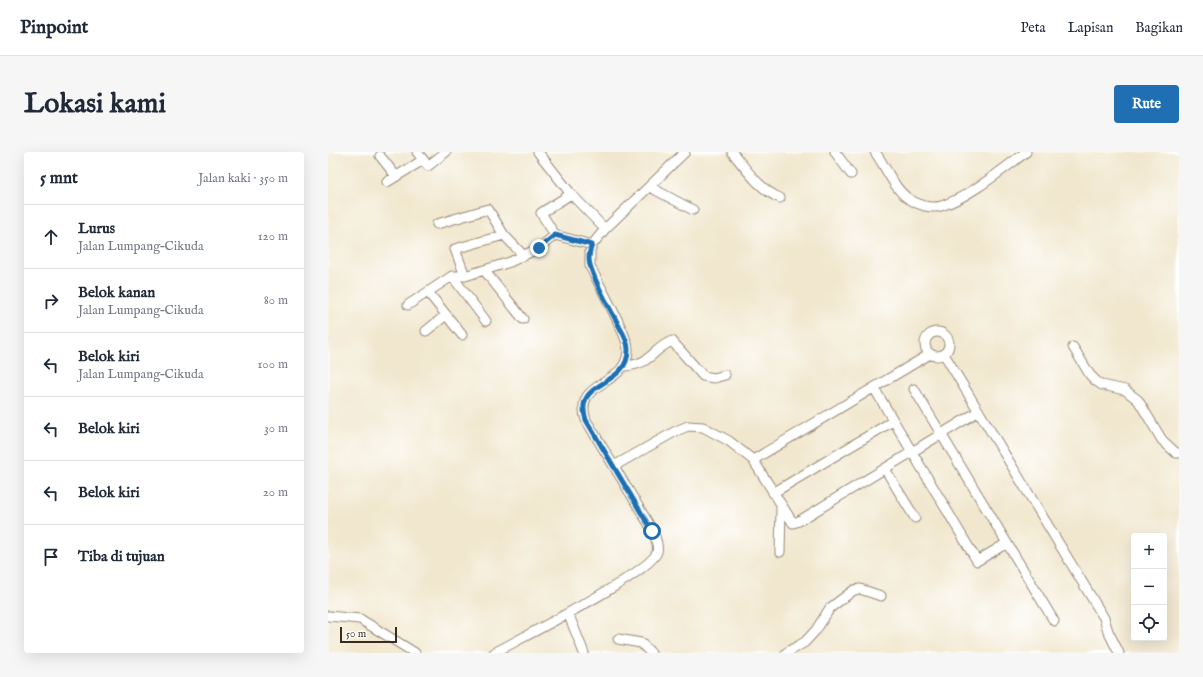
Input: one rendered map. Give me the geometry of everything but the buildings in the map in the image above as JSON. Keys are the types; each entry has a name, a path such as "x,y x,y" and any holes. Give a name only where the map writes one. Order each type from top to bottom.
{"street":[{"path":"417,152 428,166 446,152"},
{"path":"538,152 571,194 605,229"},
{"path":"494,653 512,649 568,613 612,588 650,561 658,551 652,531 586,420 584,414 584,402 588,395 597,386 619,373 625,366 628,347 590,266 590,251 592,245 605,229 685,152"},
{"path":"732,152 762,187 772,195 780,198"},
{"path":"835,152 851,174"},
{"path":"876,152 899,190 908,199 930,207 940,206 952,201 987,180 1026,152"},
{"path":"380,156 396,176"},
{"path":"387,182 423,160"},
{"path":"650,187 693,210"},
{"path":"571,194 541,212 555,235 592,245"},
{"path":"437,224 488,209 504,235 524,256"},
{"path":"465,276 455,249 504,235"},
{"path":"408,305 452,276 465,276 524,256 539,248 555,235"},
{"path":"484,270 523,319"},
{"path":"452,276 486,321"},
{"path":"428,292 462,335"},
{"path":"426,331 446,315"},
{"path":"937,332 944,334 949,340 949,348 944,354 937,356 930,354 926,347 929,336 937,332"},
{"path":"625,366 642,363 666,343 672,341 703,376 714,378 725,375"},
{"path":"1073,347 1096,381 1102,385 1126,390 1138,400 1162,440 1179,453"},
{"path":"753,460 930,354"},
{"path":"944,354 980,411 1104,618 1108,631 1119,653"},
{"path":"874,388 977,561 1007,543"},
{"path":"914,389 1054,621"},
{"path":"614,466 688,426 703,427 729,441 753,460 781,507 793,523 799,521 980,411"},
{"path":"773,494 893,421"},
{"path":"885,469 915,518"},
{"path":"780,552 781,507"},
{"path":"786,653 805,642 816,630 830,608 854,590 860,589 881,596"},
{"path":"568,613 584,653"},
{"path":"328,616 360,619 415,653"},
{"path":"618,639 641,643 651,653"}],"route":[{"path":"539,248 555,235 592,245 589,260 590,266 628,347 625,366 619,373 597,386 588,395 584,402 584,414 586,420 652,531"}]}
